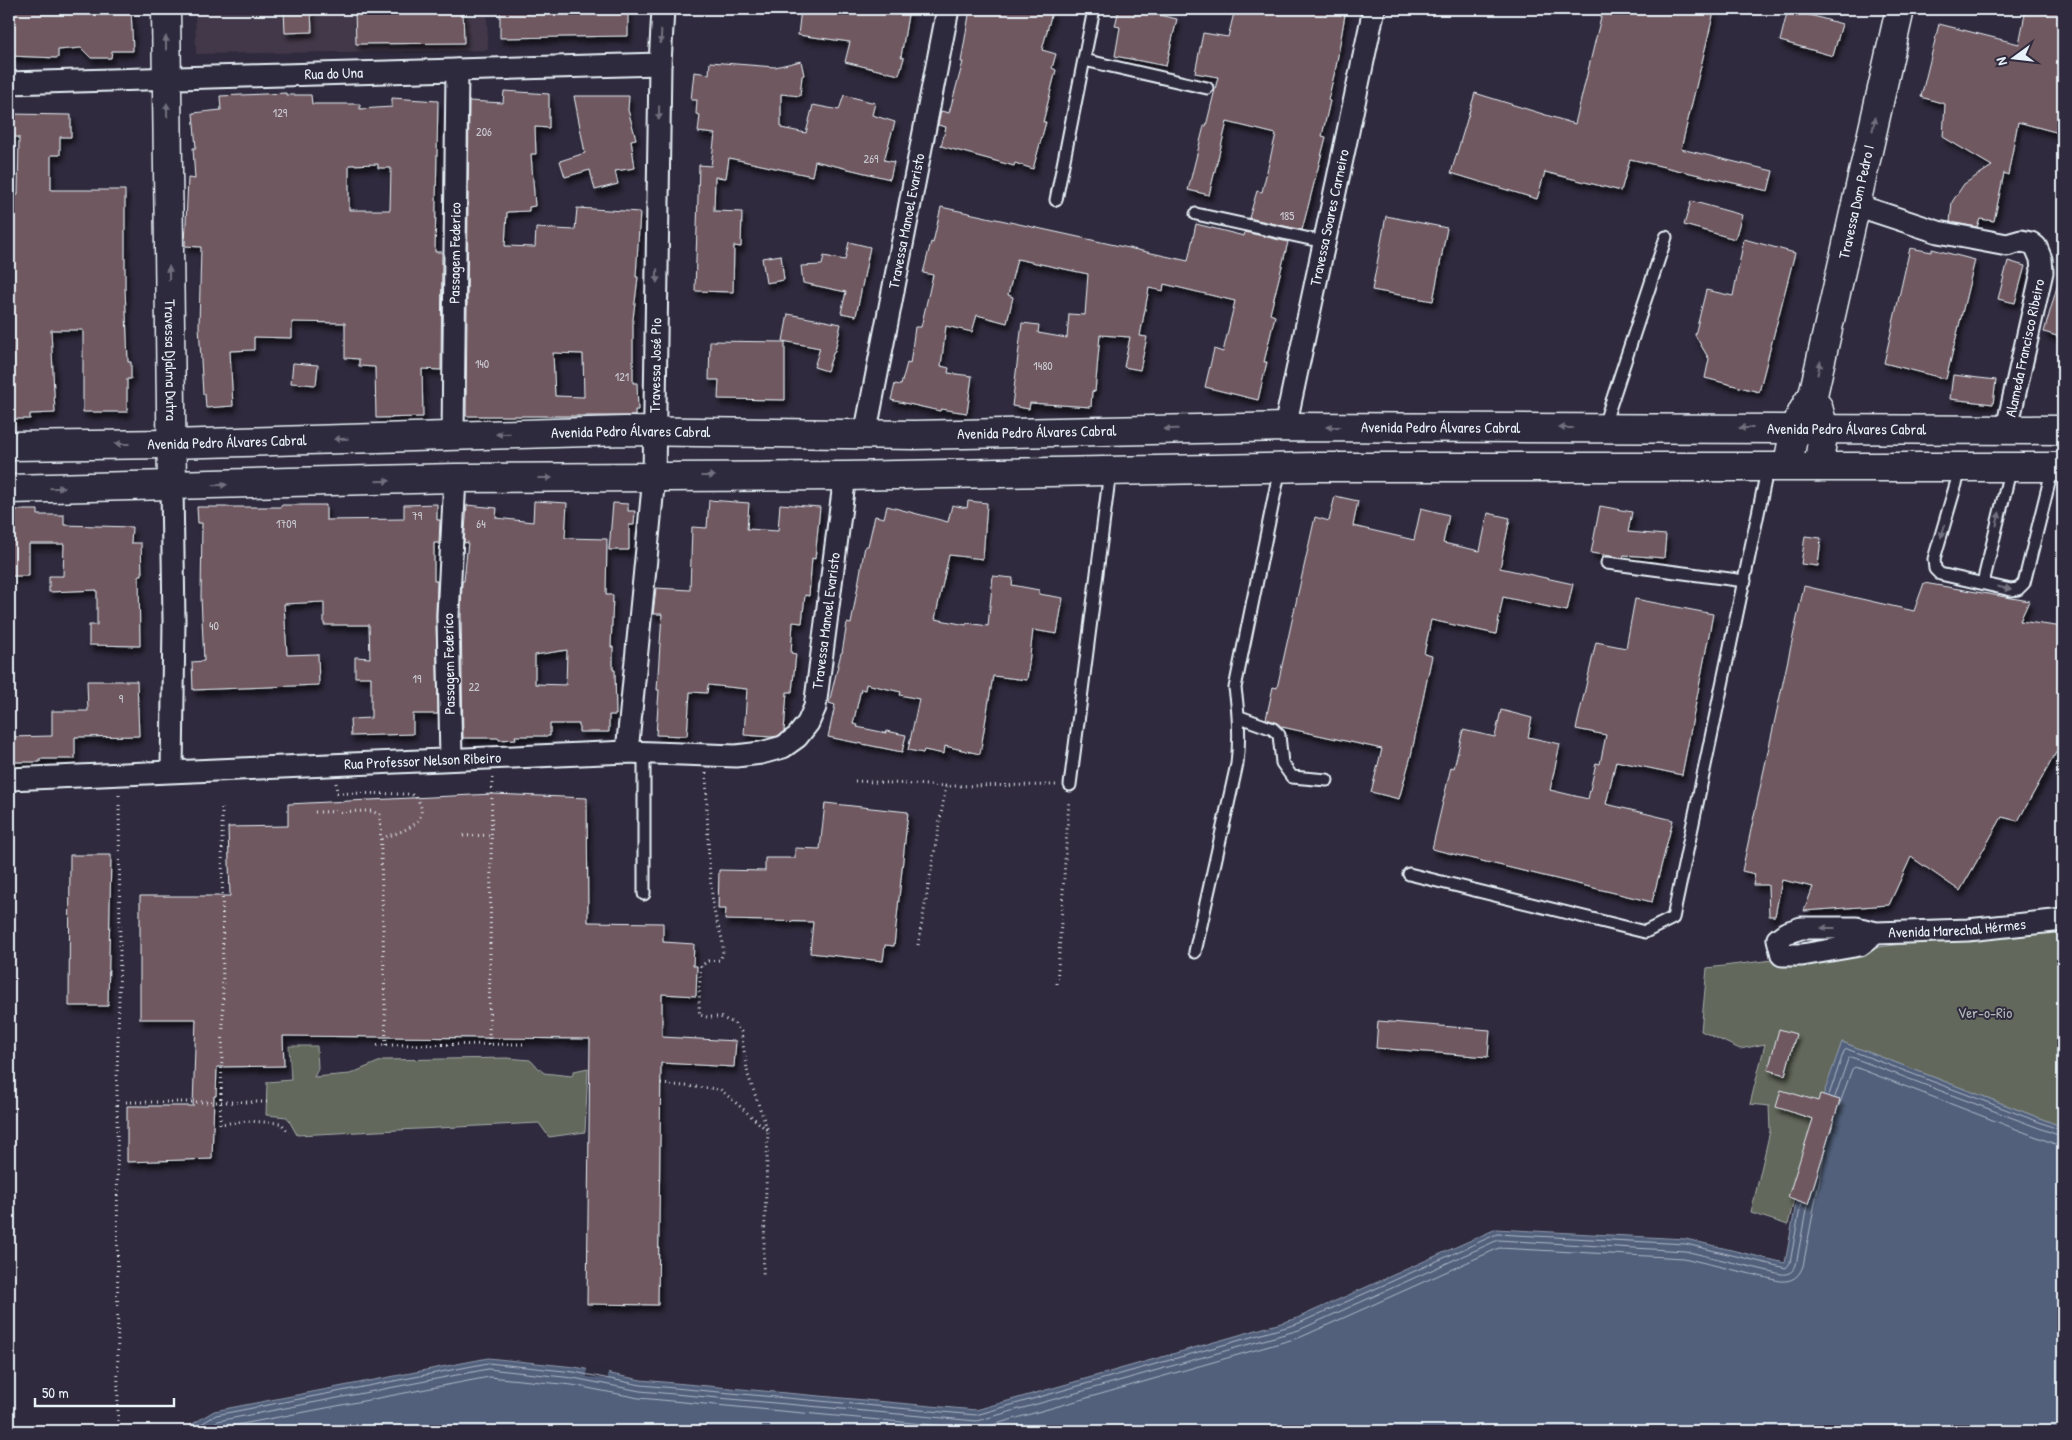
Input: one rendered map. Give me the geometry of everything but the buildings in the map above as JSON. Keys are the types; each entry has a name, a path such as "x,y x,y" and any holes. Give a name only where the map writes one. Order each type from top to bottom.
{"main road":[{"name":"Travessa Djalma Dutra","path":"166,9 172,486"},
{"name":"Travessa Dom Pedro I","path":"1778,466 1805,405 1813,395 1900,9"},
{"path":"1813,395 1818,405 1824,429 1818,467"},
{"name":"Avenida Pedro Álvares Cabral","path":"9,446 655,432 914,435 1285,427 2008,428 2063,430"},
{"path":"846,476 849,459 856,451 901,442 914,435"},
{"path":"9,489 455,478 846,476 1280,468 2058,467"}],"street":[{"name":"Travessa José Pio","path":"636,752 654,477 660,64 663,9"},
{"name":"Travessa Manoel Evaristo","path":"865,434 948,9"},
{"name":"Travessa Soares Carneiro","path":"1285,427 1374,9"},
{"name":"Rua do Una","path":"9,82 660,64"},
{"name":"Passagem Federico","path":"453,436 456,70"},
{"name":"Alameda Francisco Ribeiro","path":"1856,204 1938,232 2007,245 2021,241 2031,243 2036,247 2041,259 2042,272 2008,428"},
{"name":"Travessa Manoel Evaristo","path":"815,708 846,476"},
{"name":"Passagem Federico","path":"451,759 448,616 455,478"},
{"name":"Travessa Djalma Dutra","path":"172,486 174,621 172,771"},
{"name":"Rua Professor Nelson Ribeiro","path":"9,780 172,771 636,752 706,756 745,755 782,747 797,737 808,724 815,708"},
{"name":"Avenida Marechal Hérmes","path":"1876,933 1968,930 2063,920"},
{"name":"Avenida Marechal Hérmes","path":"2038,924 2063,928"}],"lane":[{"path":"1056,200 1094,9"},
{"path":"1084,60 1207,88"},
{"path":"1196,214 1324,242"},
{"path":"1604,428 1626,355 1666,237"},
{"path":"1409,874 1645,932 1673,918 1745,581 1778,466"},
{"path":"1961,467 1934,559 1935,568 1940,574 2011,590 2018,589 2024,583 2058,467"},
{"path":"1983,583 2011,467"},
{"path":"1195,952 1237,764 1240,738 1240,717 1236,688 1238,670 1280,468"},
{"path":"1070,785 1110,471"},
{"path":"1608,563 1745,581"},
{"path":"1240,717 1273,730 1279,735 1282,763 1292,777 1326,780"},
{"path":"636,752 644,894"}],"path":[{"path":"706,756 709,849 716,916 722,935 722,956 720,960 704,963 701,966 701,991 698,1010 700,1015 720,1017 734,1023 742,1032 748,1075 768,1131 763,1276"},
{"path":"118,1431 116,1080 120,955 119,775"},
{"path":"489,1044 493,836 492,776"},
{"path":"854,781 946,786 1070,785 1057,984"},
{"path":"918,946 946,786"},
{"path":"336,793 412,794 417,798 422,809 420,819 413,826 380,840"},
{"path":"222,808 223,1023 220,1124 247,1121 281,1123 289,1134"},
{"path":"315,812 372,811 380,815 386,1045"},
{"path":"462,836 493,836"},
{"path":"377,1045 525,1044"},
{"path":"661,1084 720,1089 768,1131"},
{"path":"126,1102 268,1102"}],"shaded area":[{"path":"195,9 487,9 488,50 196,54"}],"green space":[{"name":"Ver-o-Rio","path":"2063,929 2063,1127 1842,1042 1802,1165 1788,1225 1751,1213 1770,1131 1769,1106 1750,1104 1765,1044 1740,1049 1701,1031 1707,968 1993,933"},
{"path":"289,1046 317,1046 318,1069 314,1077 350,1074 383,1060 507,1058 530,1060 544,1073 572,1076 574,1071 588,1068 585,1132 549,1137 539,1123 297,1135 287,1117 266,1115 267,1082 291,1080"}],"water":[{"path":"1842,1042 2063,1127 2063,1431 181,1431 214,1411 488,1358 575,1367 641,1380 976,1410 1295,1319 1496,1229 1686,1239 1785,1263 1808,1138"}],"pier":[{"path":"587,1367 608,1371 608,1379 587,1377"}]}
